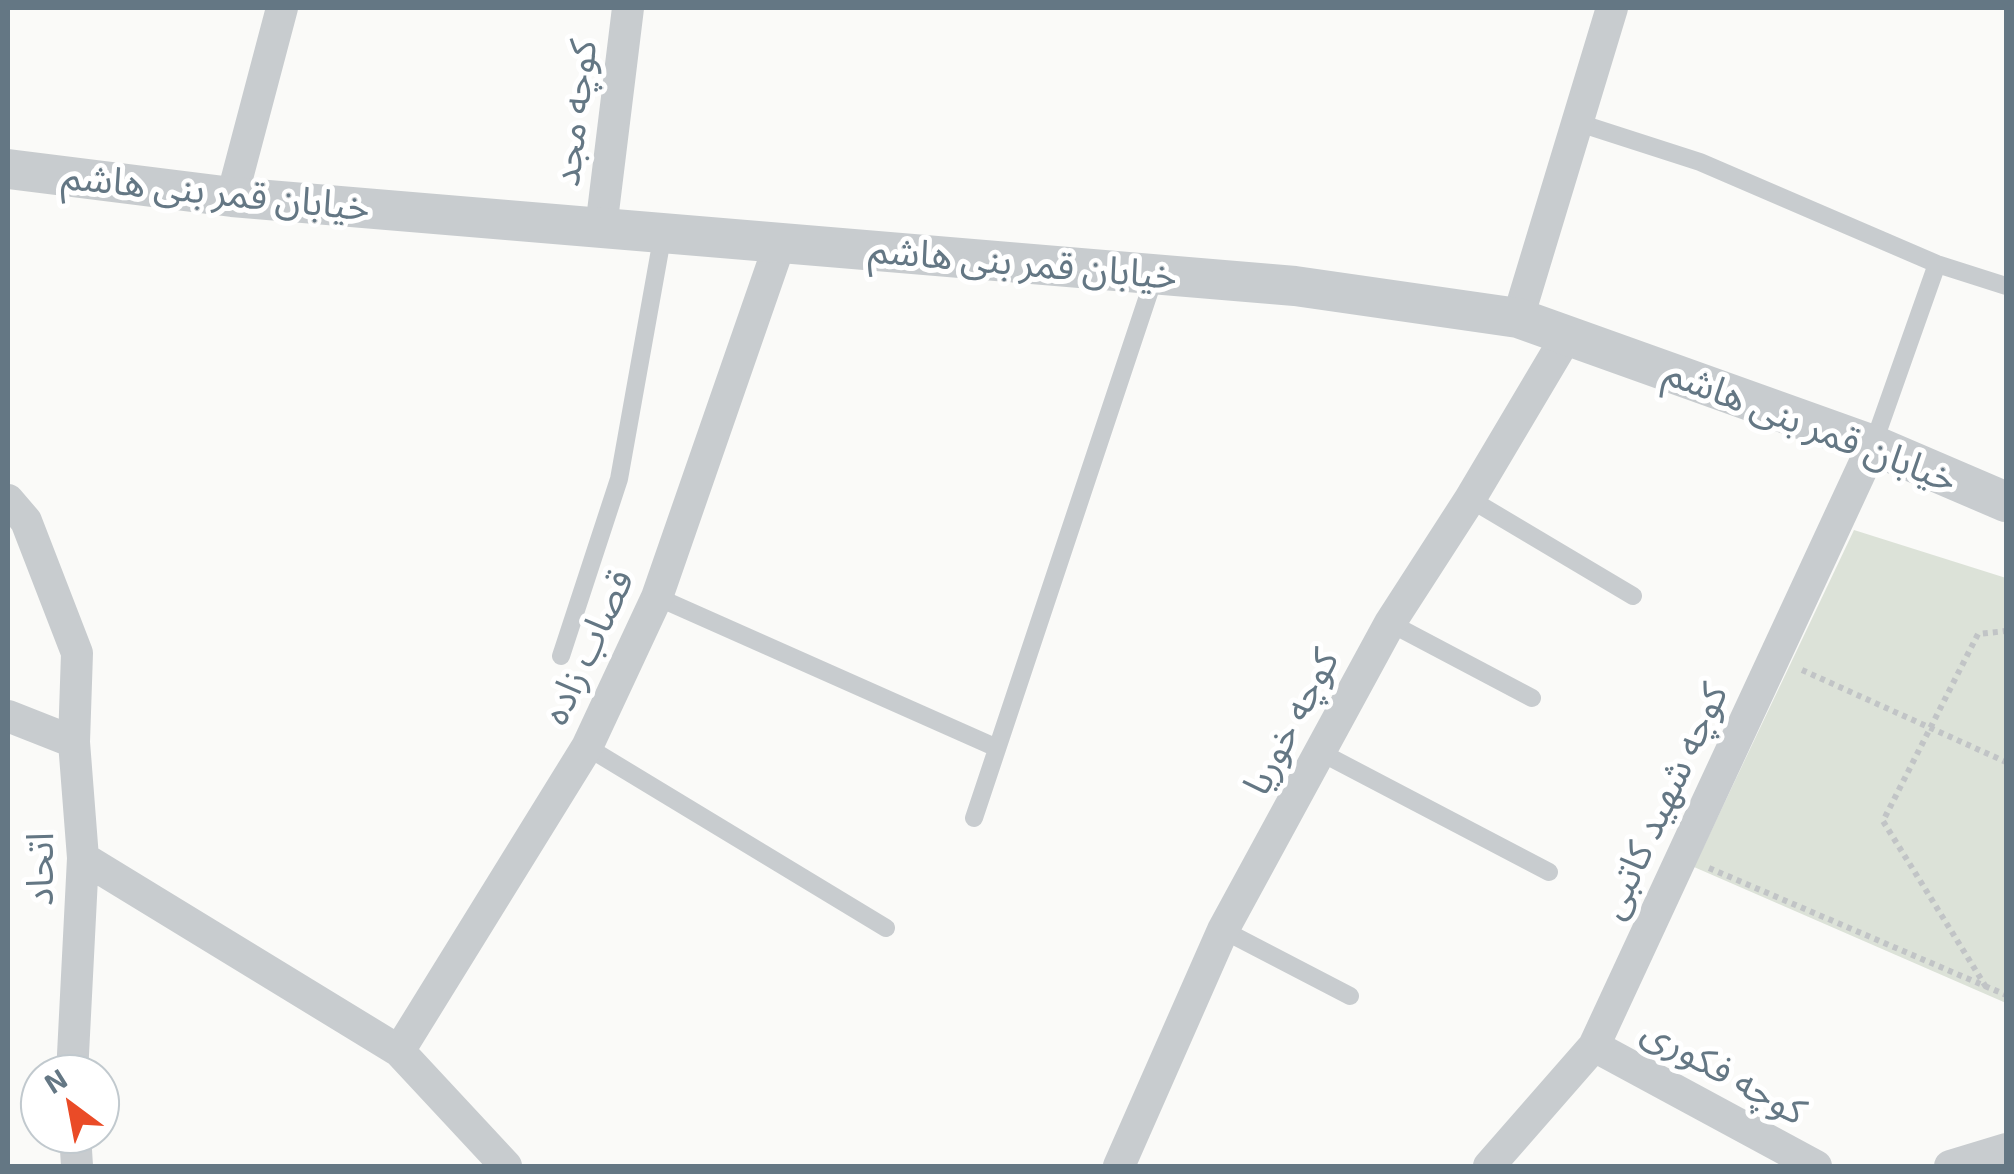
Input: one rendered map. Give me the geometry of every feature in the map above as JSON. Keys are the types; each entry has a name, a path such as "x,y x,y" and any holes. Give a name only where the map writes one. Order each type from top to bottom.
{"street":[{"path":"232,197 282,8"},
{"name":"کوچه مجد","path":"600,228 628,8"},
{"path":"1518,318 1612,8"},
{"name":"خیابان قمر بنی هاشم","path":"8,169 232,197 1295,286 1518,318 1873,445 2006,502"},
{"name":"قصاب زاده","path":"399,1051 587,747 657,597 780,243"},
{"name":"کوچه خوریا","path":"1119,1166 1223,930 1390,623 1470,499 1568,334"},
{"name":"کوچه شهید کاتبی","path":"1489,1166 1594,1046 1873,445"},
{"name":"اتحاد","path":"8,500 26,521 77,653 74,742 84,858 73,1054"},
{"path":"8,716 74,742"},
{"path":"84,858 399,1051 506,1166"},
{"name":"کوچه فکوری","path":"1594,1046 1816,1166"},
{"path":"1950,1166 2006,1149"}],"lane":[{"path":"1579,122 1700,162 1937,264 2006,286"},
{"path":"560,656 619,479 663,234"},
{"path":"1873,445 1937,264"},
{"path":"974,818 1155,274"},
{"path":"1470,499 1633,596"},
{"path":"657,597 997,748"},
{"path":"1390,623 1532,698"},
{"path":"587,747 886,928"},
{"path":"1320,752 1549,872"},
{"path":"1223,930 1350,996"}],"path":[{"path":"1986,986 1883,821 1978,634 2006,632"},
{"path":"1774,658 2006,762"},
{"path":"1682,856 2006,996"}],"shaded area":[{"path":"1854,530 2006,578 2006,1003 1694,867"}]}
